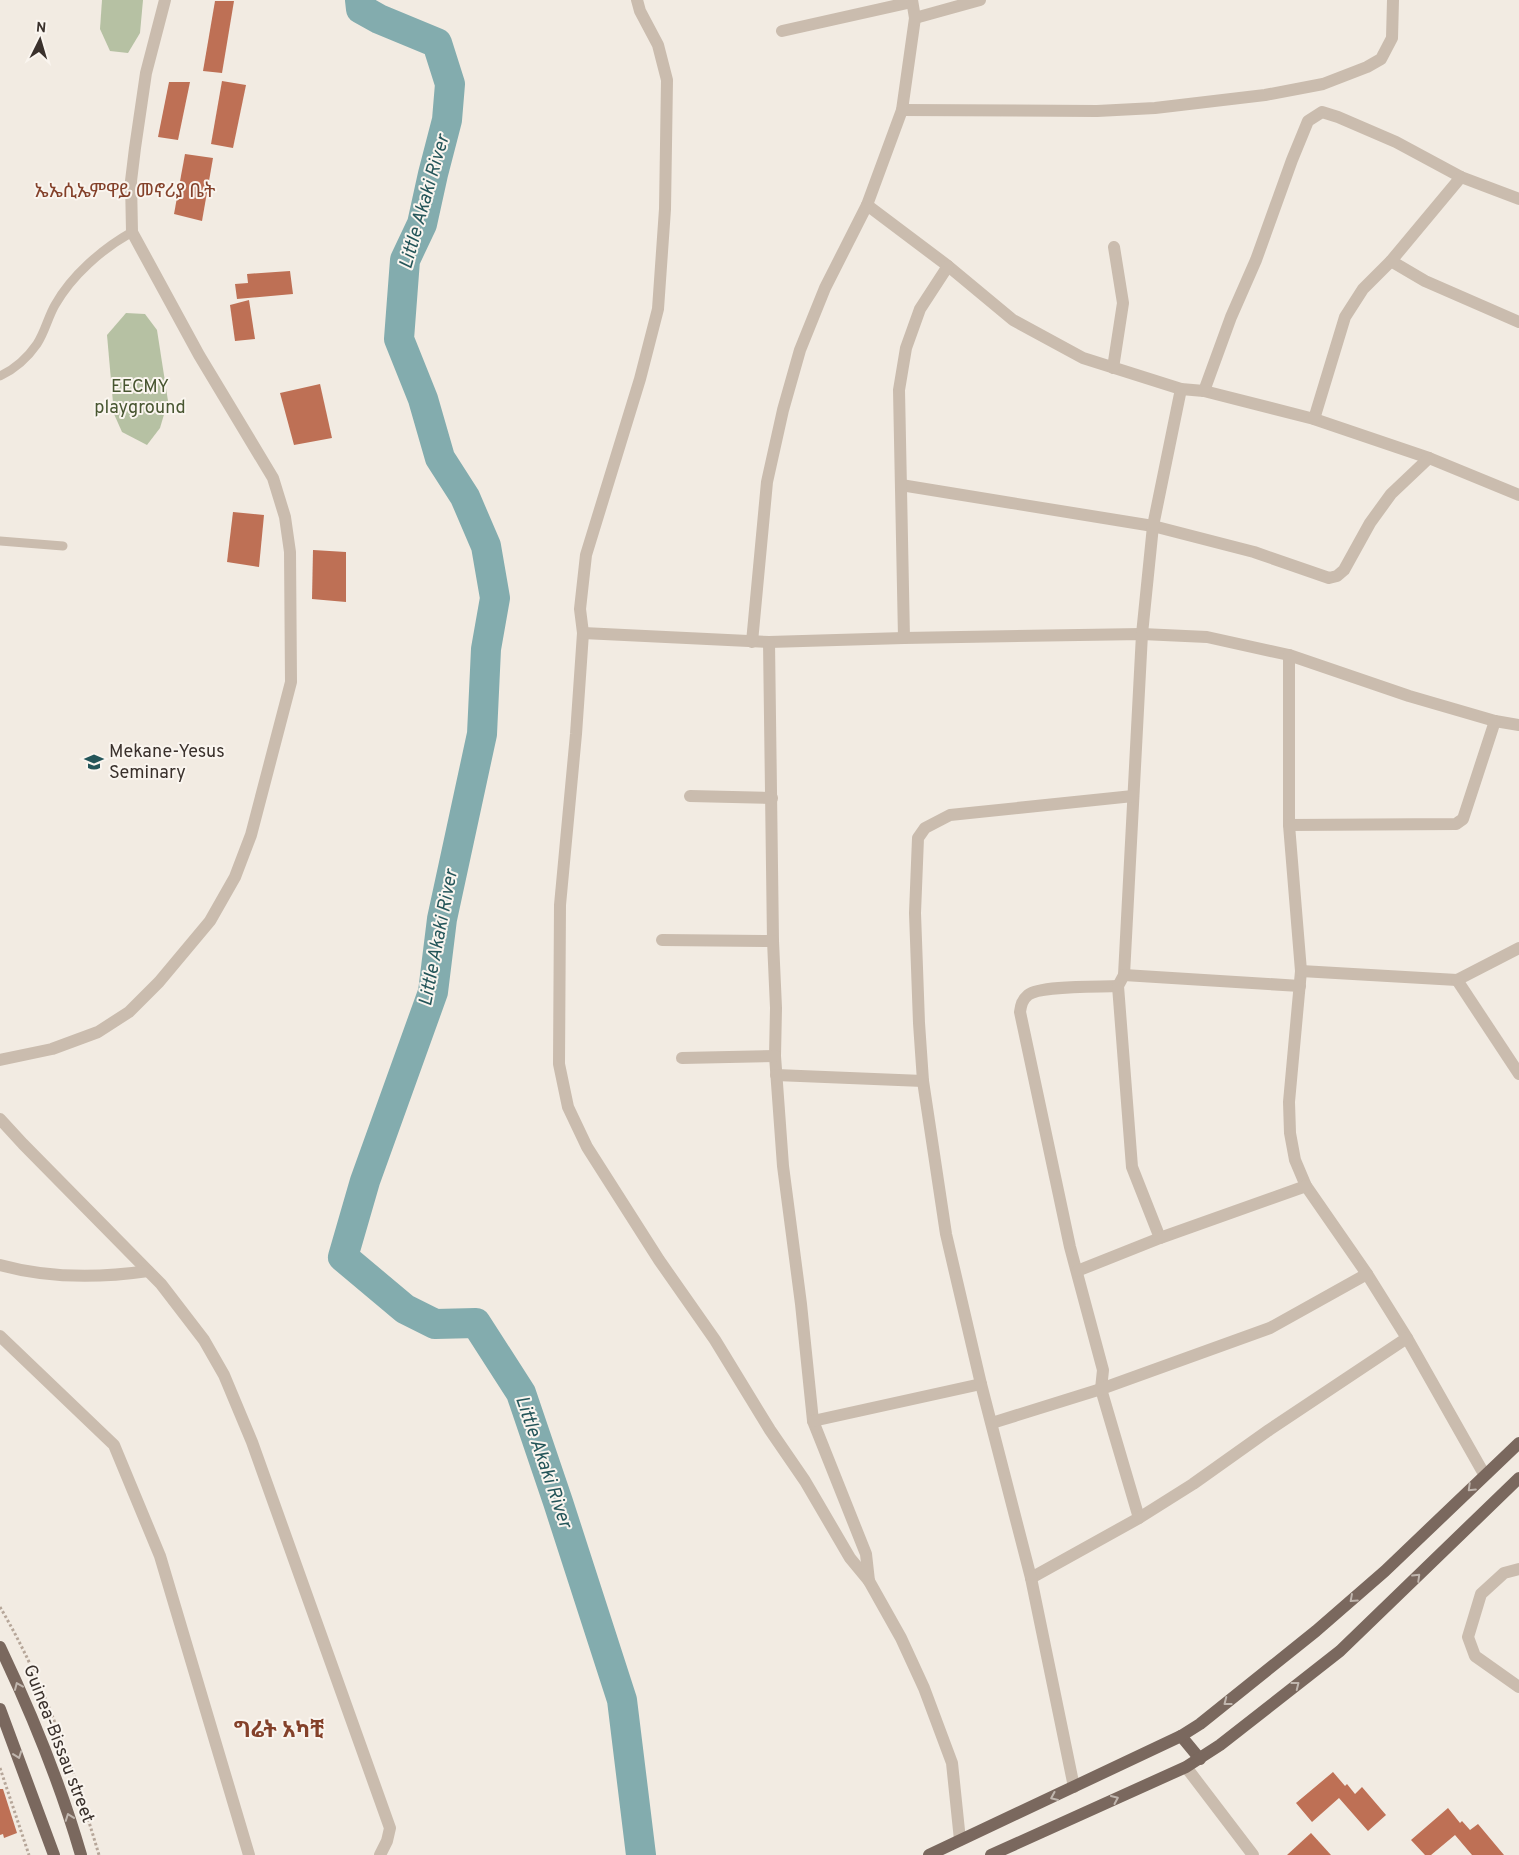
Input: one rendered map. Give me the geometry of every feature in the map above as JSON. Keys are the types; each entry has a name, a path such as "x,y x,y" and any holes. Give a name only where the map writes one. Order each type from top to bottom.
{"main road":[{"path":"929,1855 1181,1736 1200,1724 1316,1632 1385,1571 1519,1442"},
{"path":"991,1855 1200,1759 1340,1651 1519,1478"},
{"name":"Guinea-Bissau street","path":"0,1647 31,1718 75,1834 81,1855"},
{"path":"0,1709 54,1855"},
{"path":"1181,1736 1200,1759"}],"street":[{"path":"0,1060 52,1049 88,1036 98,1032 129,1012 159,982 210,921 235,877 251,835 290,682 290,552 285,517 273,478 200,355 132,232 131,181 135,148 146,72 165,0"},
{"path":"636,0 658,45 668,80 665,209 658,309 640,379 586,555 580,610 582,633 575,744 560,905 559,1064 568,1107 587,1147 659,1260 715,1340 770,1430 805,1481 850,1558 869,1580 901,1638 920,1680 952,1762 960,1840"},
{"path":"916,18 980,0"},
{"path":"902,110 1097,111 1155,108 1266,95 1323,84 1367,68 1381,59 1392,38 1394,0"},
{"path":"752,642 767,482 783,410 800,350 825,288 867,205 902,110 916,18 912,1 782,31"},
{"path":"1204,391 1308,121 1322,112 1396,142 1461,177 1519,199"},
{"path":"1314,419 1345,317 1362,289 1391,261 1461,177"},
{"path":"867,205 948,266 1013,320 1083,358 1181,389 1204,391 1314,419 1429,458 1519,495"},
{"path":"1113,368 1123,303 1114,247"},
{"path":"1391,261 1425,281 1519,322"},
{"path":"904,638 899,390 906,348 920,309 948,266"},
{"path":"1160,1238 1132,1167 1121,980 1142,634 1153,526 1181,389"},
{"path":"901,485 1153,526 1254,552 1329,578 1337,576 1344,570 1375,516 1391,494 1429,458"},
{"path":"582,633 752,642 1142,634 1206,637 1289,655 1409,696 1495,721 1519,725"},
{"path":"769,642 773,941 776,1008 775,1056 783,1166 801,1304 813,1421 866,1554 869,1580"},
{"path":"1289,655 1289,825 1301,971 1289,1102 1290,1133 1295,1160 1306,1186 1367,1274 1407,1338 1484,1474"},
{"path":"1289,825 1456,824 1463,819 1495,721"},
{"path":"690,796 772,798"},
{"path":"1074,1787 1031,1578 981,1384 946,1234 923,1081 915,913 918,838 925,828 950,815 1133,796"},
{"path":"662,940 773,941"},
{"path":"1301,971 1457,980 1519,948"},
{"path":"1139,1518 1101,1389 1103,1370 1070,1247 1020,1012 1022,1002 1029,994 1041,989 1121,980 1300,986"},
{"path":"1457,980 1519,1074"},
{"path":"682,1058 775,1056"},
{"path":"776,1075 923,1081"},
{"path":"0,1119 160,1284 204,1340 224,1375 252,1442 390,1828 387,1841 380,1855"},
{"path":"1077,1272 1160,1238 1306,1186"},
{"path":"0,1264 43,1273 80,1275 122,1275 148,1271"},
{"path":"992,1423 1101,1389 1270,1328 1367,1274"},
{"path":"0,1336 114,1445 160,1556 249,1855"},
{"path":"1031,1578 1139,1518 1193,1484 1269,1430 1407,1338"},
{"path":"813,1421 981,1384"},
{"path":"1519,1569 1504,1573 1481,1594 1468,1637 1476,1656 1519,1687"},
{"path":"1186,1767 1253,1855"}],"lane":[{"path":"0,376 13,370 38,344 56,305 79,273 118,240 132,232"},
{"path":"0,540 63,546"}],"path":[{"path":"0,1607 16,1634 50,1712 86,1812 99,1855"},
{"path":"0,1768 29,1855"}],"green space":[{"path":"102,0 143,0 140,33 128,53 110,51 100,29"},
{"name":"EECMY playground","path":"126,313 145,314 157,330 168,401 160,428 147,445 122,432 114,414 107,335"}],"building":[{"path":"215,1 234,1 222,73 203,71"},
{"path":"222,81 246,85 233,148 211,144"},
{"path":"169,82 190,82 178,140 158,137"},
{"path":"185,154 213,158 202,221 174,214"},
{"path":"290,271 293,294 237,299 235,284 248,283 247,274"},
{"path":"249,300 255,339 235,341 230,305"},
{"path":"320,384 332,438 294,445 280,393"},
{"path":"233,512 264,515 259,567 227,562"},
{"path":"313,550 346,552 346,602 312,599"},
{"path":"1333,1772 1355,1794 1362,1787 1386,1815 1368,1831 1339,1798 1312,1822 1296,1803"},
{"path":"0,1789 3,1789 17,1833 4,1838 3,1834 0,1835"},
{"path":"1448,1808 1460,1823 1462,1821 1470,1830 1478,1824 1504,1855 1472,1855 1455,1835 1431,1855 1425,1855 1411,1840"},
{"path":"1311,1833 1331,1855 1287,1855"}],"waterway":[{"name":"Little Akaki River","path":"360,0 361,9 379,19 437,43 450,84 447,120 422,224 405,260 399,339 423,399 440,458 465,497 486,546 495,598 486,649 482,734 442,919 433,992 365,1181 343,1257 405,1309 435,1324 476,1323 521,1393 622,1700 641,1855"}],"place":[{"name":"Mekane-Yesus Seminary","path":"94,762"}],"district":[{"name":"ኤኤሲኤምዋይ መኖሪያ ቤት","path":"125,192"},
{"name":"ግሬት አካቺ","path":"279,1731"}]}
